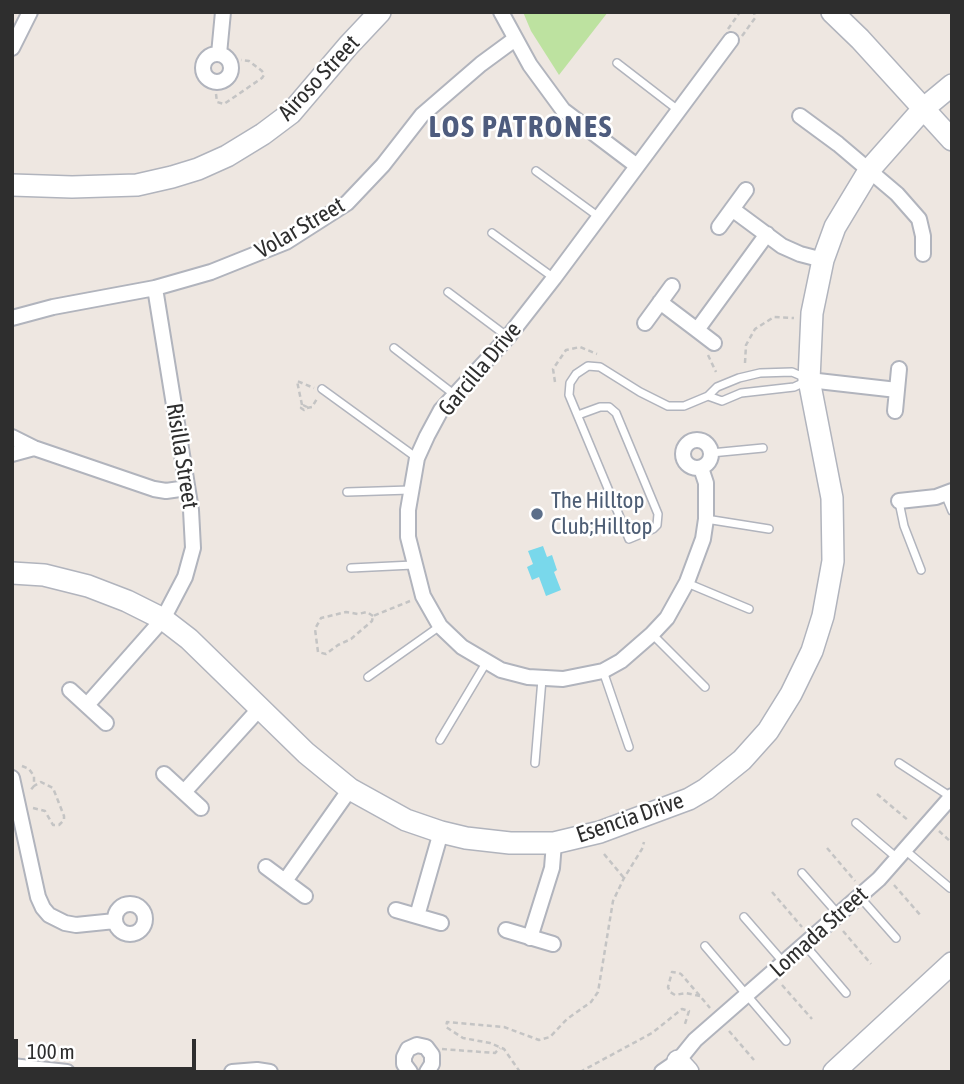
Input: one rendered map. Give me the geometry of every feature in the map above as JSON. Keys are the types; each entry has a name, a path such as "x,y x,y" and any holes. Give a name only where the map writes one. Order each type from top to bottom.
{"street":[{"path":"12,48 30,12"},
{"path":"219,54 223,12"},
{"name":"Airoso Street","path":"12,185 137,185 189,172 227,156 291,113 380,12"},
{"path":"501,12 547,91 563,110 637,166"},
{"path":"832,12 952,140"},
{"name":"Garcilla Drive","path":"711,453 708,444 693,440 685,446 683,455 687,464 701,468 706,483 703,539 687,582 667,618 621,661 603,671 563,679 542,679 515,674 486,663 462,647 440,626 424,596 408,537 410,490 417,458 441,410 508,337 733,36"},
{"name":"Volar Street","path":"17,312 155,288 246,260 286,242 347,203 365,186 422,115 481,64 515,39"},
{"name":"Esencia Drive","path":"12,573 44,575 88,586 163,619 189,639 306,753 349,789 406,820 441,832 510,844 554,842 615,827 670,807 706,789 756,747 768,731 791,694 812,650 823,616 833,561 832,498 809,380 812,313 823,260 835,227 870,169 923,109 952,85"},
{"path":"800,116 870,169 897,194 919,219 923,254"},
{"path":"719,227 746,190"},
{"path":"732,209 782,246 823,260"},
{"path":"697,330 766,234"},
{"path":"645,323 672,286"},
{"name":"Risilla Street","path":"87,705 163,619 177,596 190,562 193,532 155,288"},
{"path":"660,302 713,343"},
{"path":"895,411 900,369"},
{"path":"809,380 897,390"},
{"path":"12,437 34,448 154,489 166,491 187,488"},
{"path":"12,454 34,448"},
{"path":"701,468 709,462 711,453"},
{"path":"899,501 936,497 948,492"},
{"path":"70,690 106,723"},
{"path":"184,792 260,708"},
{"path":"164,774 201,808"},
{"path":"12,778 38,897 43,908 49,915 76,925 115,921"},
{"path":"285,881 349,789"},
{"name":"Lomada Street","path":"676,1068 695,1040 859,896 901,854 951,796"},
{"path":"416,916 441,832"},
{"path":"530,938 552,868 554,842"},
{"path":"265,867 305,896"},
{"path":"396,910 441,923"},
{"path":"506,930 553,944"},
{"path":"834,1072 952,963"},
{"path":"407,1071 404,1061 406,1052 420,1045 426,1047 432,1055 432,1064 427,1072"},
{"path":"12,1066 67,1072"},
{"path":"232,1072 270,1072"}],"lane":[{"path":"617,63 679,111"},
{"path":"536,171 600,217"},
{"path":"492,233 554,278"},
{"path":"448,292 508,337"},
{"path":"394,348 456,396"},
{"path":"578,415 600,407 609,407 616,413 658,514 657,525 653,529 629,540 569,395 570,383 576,374 588,366 600,367 668,406 684,406 708,396 717,387 760,373 792,372 809,380"},
{"path":"708,396 722,401 741,393 794,387 809,380"},
{"path":"322,389 417,458"},
{"path":"711,453 763,448"},
{"path":"347,492 410,490"},
{"path":"948,492 952,511"},
{"path":"899,501 904,526 921,570"},
{"path":"706,519 769,529"},
{"path":"351,568 414,565"},
{"path":"687,582 749,609"},
{"path":"368,677 440,626"},
{"path":"652,634 705,687"},
{"path":"440,740 486,663"},
{"path":"603,671 629,747"},
{"path":"535,763 542,679"},
{"path":"899,763 951,796"},
{"path":"856,823 950,888"},
{"path":"802,873 839,915"},
{"path":"859,896 896,939"},
{"path":"744,917 784,964"},
{"path":"805,945 846,993"},
{"path":"705,946 786,1041"}],"path":[{"path":"733,36 740,12"},
{"path":"733,36 755,18 754,12"},
{"path":"215,94 217,102 224,104 262,79 264,75 261,71 249,61 242,60"},
{"path":"745,363 746,345 755,329 774,317 794,317"},
{"path":"713,343 708,354 716,372"},
{"path":"555,382 553,369 566,350 580,347 597,354"},
{"path":"298,381 309,387 322,389 313,406 307,408 302,405 298,381"},
{"path":"373,616 367,612 346,612 321,618 315,629 318,652 324,655 338,645 348,642 373,616 410,601"},
{"path":"22,766 33,773 34,786"},
{"path":"29,792 39,782 53,788 64,820 59,825 53,825 45,811 33,808"},
{"path":"877,794 909,821"},
{"path":"939,831 952,843"},
{"path":"520,1072 500,1048 490,1043 463,1038 446,1027 447,1022 504,1027 539,1040 550,1037 567,1019 591,1002 598,992 613,901 644,842"},
{"path":"827,849 855,881"},
{"path":"604,855 624,878"},
{"path":"894,885 922,917"},
{"path":"772,892 802,927"},
{"path":"843,931 871,964"},
{"path":"700,996 686,993 675,995 670,992 668,988 672,972 679,972 700,996 710,1008"},
{"path":"782,985 812,1019"},
{"path":"580,1072 652,1033 682,1009 689,1011 684,1027"},
{"path":"729,1031 754,1060"},
{"path":"442,1049 495,1053 500,1048"}],"green space":[{"path":"523,12 608,12 559,75 531,31"}],"water":[{"path":"543,546 547,557 552,555 557,570 554,572 561,590 546,596 539,577 532,580 527,567 533,564 528,551"}],"place":[{"name":"The Hilltop Club;Hilltop","path":"537,514"}],"district":[{"name":"LOS PATRONES","path":"521,128"}]}
